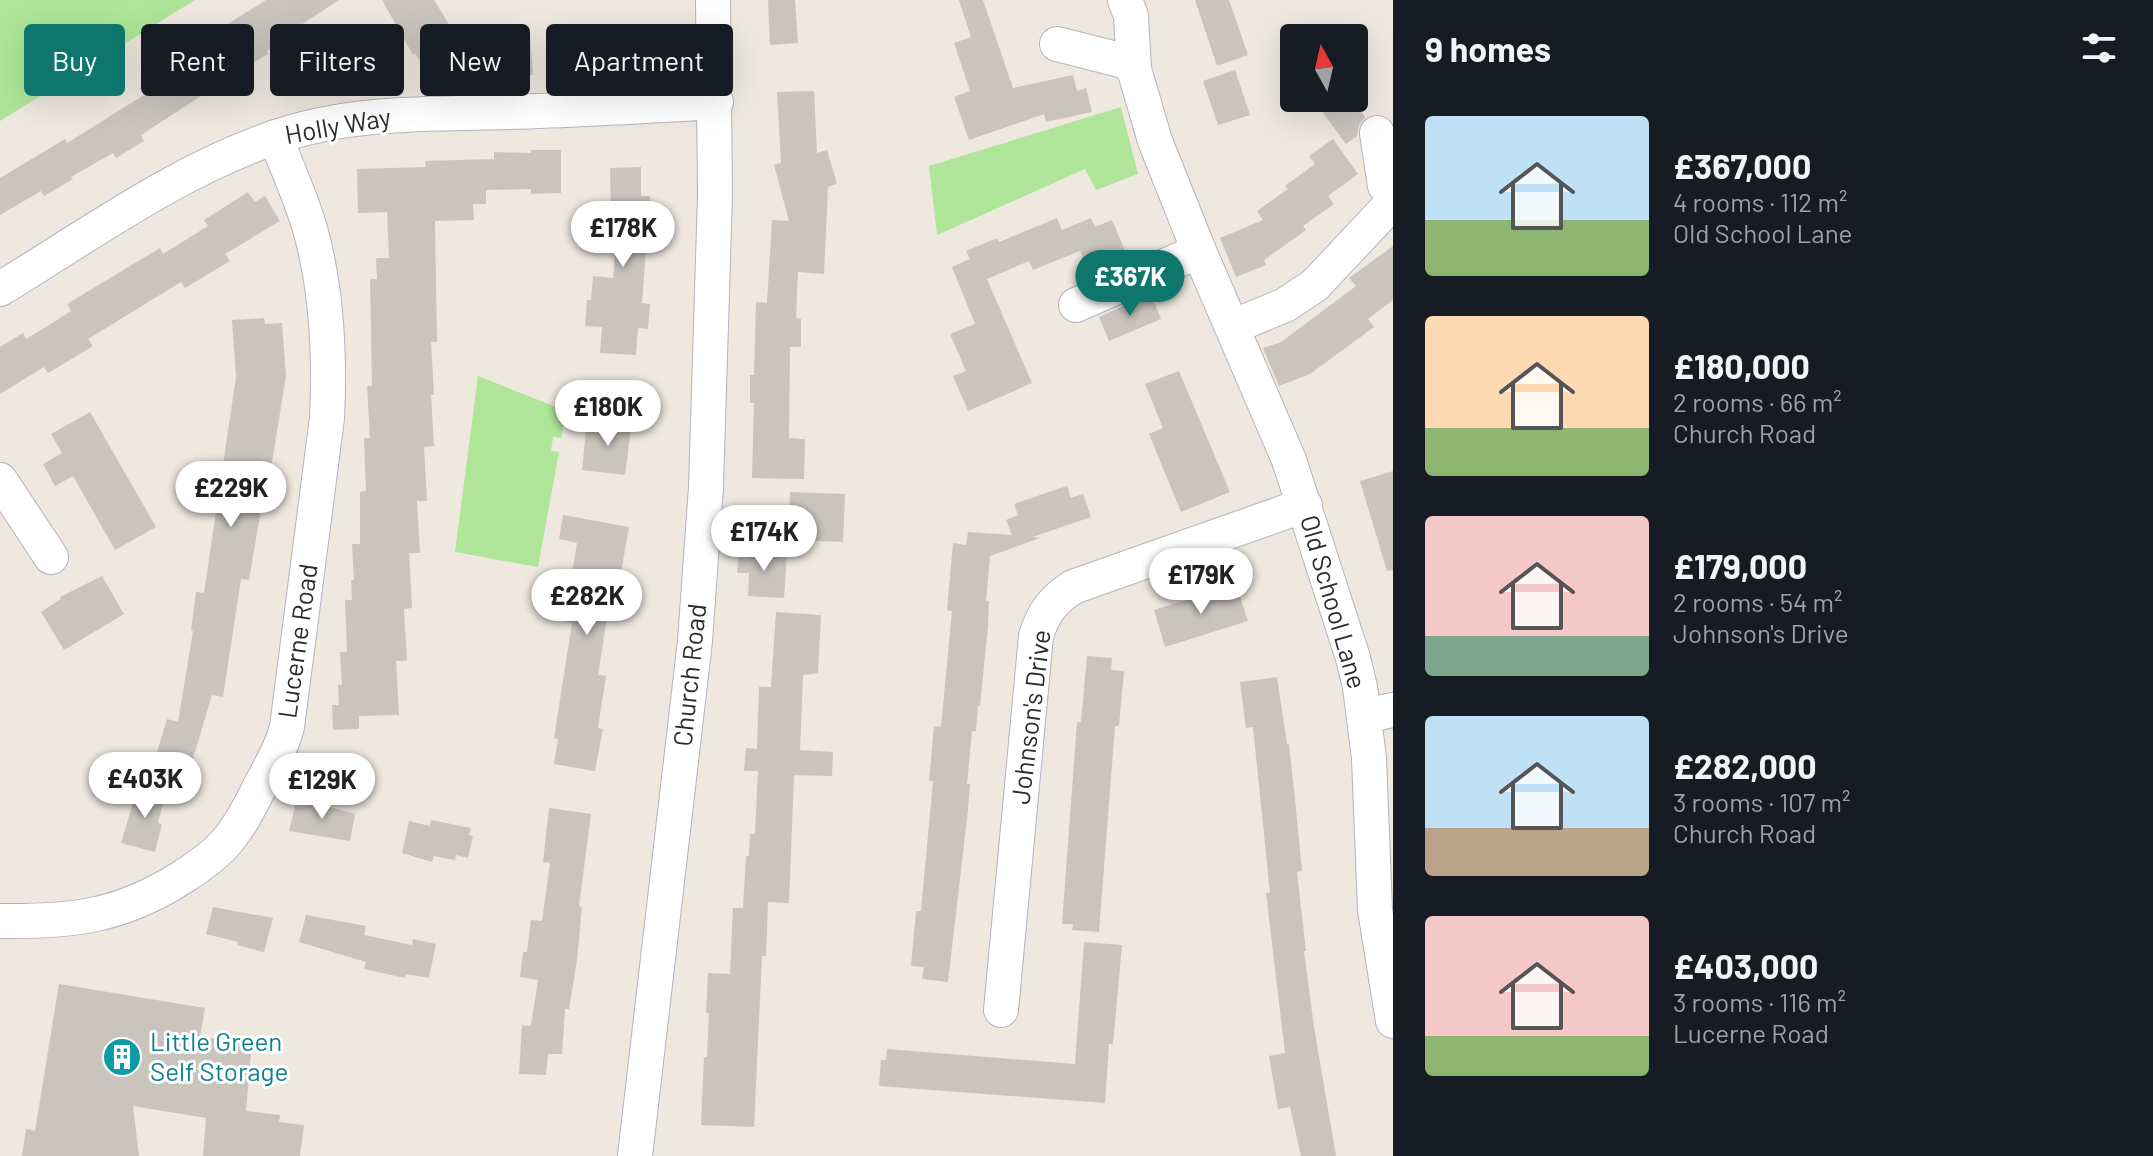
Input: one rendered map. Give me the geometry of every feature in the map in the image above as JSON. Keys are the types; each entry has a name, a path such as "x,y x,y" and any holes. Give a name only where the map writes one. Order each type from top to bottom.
{"street":[{"name":"Church Road","path":"635,1156 697,610 708,458 716,102 713,0"},
{"name":"Old School Lane","path":"1125,0 1131,16 1134,69 1155,141 1289,460 1347,636 1379,713 1371,789 1375,910 1393,1021"},
{"path":"1057,44 1124,61 1134,69"},
{"name":"Holly Way","path":"0,289 204,167 275,137 321,124 376,116 606,109 716,102"},
{"path":"1232,327 1285,305 1315,285 1393,199 1385,186 1377,133"},
{"name":"Lucerne Road","path":"0,921 61,921 92,917 159,892 192,871 226,843 252,803 282,746 325,433 328,376 322,283 316,255 275,137"},
{"path":"1076,305 1199,251"},
{"path":"0,480 51,557"},
{"name":"Johnson's Drive","path":"1001,1010 1036,636 1044,613 1073,587 1305,505"}],"green space":[{"path":"0,0 195,0 156,24 141,24 141,34 125,43 125,24 24,24 24,96 40,96 0,121"},
{"path":"1121,107 1138,174 1096,190 1085,169 937,235 929,166"},
{"path":"478,376 566,411 561,438 553,437 551,451 559,452 538,567 455,552"}],"building":[{"path":"266,0 339,0 302,24 270,24 268,54 254,62 254,24 227,24"},
{"path":"382,0 434,0 449,24 420,24 420,61 404,39 404,24 396,24"},
{"path":"768,0 795,0 798,43 770,45"},
{"path":"959,0 983,0 1013,88 1073,75 1077,91 1086,88 1092,112 1046,122 1044,114 969,140 954,97 970,91 954,43 971,37"},
{"path":"1195,0 1229,0 1248,55 1217,66"},
{"path":"530,34 533,75 530,75"},
{"path":"1235,70 1250,115 1218,125 1203,81"},
{"path":"814,91 817,153 827,150 837,184 828,187 824,274 798,272 796,318 801,319 801,347 790,347 789,438 805,439 804,479 752,478 754,403 750,403 750,375 754,375 756,302 767,303 772,220 789,221 774,165 781,163 777,92"},
{"path":"142,96 201,96 141,135 144,141 116,158 113,153 44,196 41,191 0,215 0,178 65,139 67,143"},
{"path":"1361,112 1365,117 1359,125 1357,136 1346,144 1323,113"},
{"path":"1333,139 1358,174 1328,196 1334,204 1303,226 1306,230 1264,260 1266,265 1236,277 1220,238 1263,220 1257,211 1288,189 1285,186 1315,164 1309,156"},
{"path":"531,150 561,150 561,193 531,194 531,189 486,190 486,204 473,204 474,220 435,221 437,342 431,342 434,446 424,447 427,501 417,501 420,553 409,553 412,608 404,609 407,661 396,661 399,715 359,716 359,729 333,730 332,705 339,705 338,685 342,685 340,652 347,652 345,600 352,600 352,544 360,544 360,492 366,491 364,438 370,438 367,386 372,386 370,279 377,279 376,258 389,258 387,212 358,213 357,169 426,167 425,161 494,159 494,152 531,153"},
{"path":"641,167 641,196 650,196 642,303 650,304 648,329 638,328 636,355 600,353 602,327 585,326 593,276 613,278 618,218 611,218 610,168"},
{"path":"248,192 255,202 265,196 280,221 225,254 230,261 185,288 181,282 88,339 93,346 48,373 44,367 0,394 0,347 23,333 26,339 71,311 67,304 160,248 163,254 208,226 204,220"},
{"path":"1057,218 1062,230 1091,218 1095,227 1112,220 1129,260 1091,276 1080,251 1033,270 1029,261 987,279 1032,383 968,411 953,376 966,371 950,334 975,324 952,267 970,259 966,251 997,238 999,242"},
{"path":"1393,246 1393,300 1368,319 1374,327 1310,374 1279,386 1263,348 1281,342 1356,286 1349,278"},
{"path":"1151,294 1161,319 1109,341 1099,317"},
{"path":"264,318 265,324 282,323 286,376 269,480 266,480 249,580 241,579 223,697 212,695 189,772 154,762 167,719 178,722 196,592 204,593 236,377 232,320"},
{"path":"1179,371 1230,492 1181,512 1149,434 1163,428 1145,384"},
{"path":"90,412 156,527 115,550 73,476 55,486 43,464 62,453 51,434"},
{"path":"606,417 632,420 625,475 582,470 586,431 604,433"},
{"path":"1393,471 1393,570 1387,571 1360,481"},
{"path":"1067,486 1071,498 1083,494 1091,517 1032,537 1040,538 990,556 986,601 989,601 988,626 980,706 976,731 972,731 968,810 948,982 922,979 924,967 911,966 916,911 921,911 933,781 929,781 934,726 941,727 952,611 947,610 953,543 966,545 968,532 1012,535 1006,520 1018,515 1014,504"},
{"path":"790,492 845,494 843,542 788,540"},
{"path":"563,515 629,527 621,573 616,572 598,675 606,676 598,728 603,729 595,771 554,764 558,739 554,738 572,623 564,621 577,543 559,539"},
{"path":"739,550 787,553 784,598 748,596 749,573 737,573"},
{"path":"102,576 124,614 64,650 41,612 60,597"},
{"path":"1236,585 1248,621 1165,647 1154,610"},
{"path":"776,612 821,615 818,673 803,675 800,750 833,752 832,776 794,775 789,903 768,902 766,956 762,956 754,1127 701,1125 704,1057 707,1057 708,973 730,974 733,908 743,908 746,856 749,856 750,834 755,834 758,771 744,771 746,748 757,749 759,687 771,687"},
{"path":"1087,656 1112,658 1111,670 1124,671 1119,726 1115,726 1099,932 1072,930 1073,924 1062,924 1077,722 1081,722"},
{"path":"1277,677 1295,799 1302,871 1297,872 1304,951 1336,1156 1301,1156 1290,1107 1278,1109 1269,1056 1285,1053 1266,893 1270,893 1253,727 1246,728 1240,682"},
{"path":"138,786 166,793 155,852 121,843"},
{"path":"297,798 355,814 350,841 289,831"},
{"path":"549,808 591,814 579,906 582,907 577,960 569,1009 565,1009 562,1054 548,1054 546,1075 519,1074 522,1025 531,1026 538,980 520,977 531,920 542,921 550,863 543,862"},
{"path":"431,820 471,828 469,835 473,836 468,858 456,855 455,860 434,856 432,862 402,853 409,821 430,826"},
{"path":"213,907 273,918 264,952 206,934"},
{"path":"306,915 366,926 364,935 412,945 413,939 436,944 429,978 406,974 405,978 364,969 366,962 299,942"},
{"path":"1084,942 1122,945 1105,1103 879,1086 881,1060 886,1060 887,1049 1075,1064"},
{"name":"Little Green Self Storage","path":"59,984 205,1008 200,1037 252,1041 246,1111 280,1115 279,1122 304,1125 300,1156 203,1156 206,1118 133,1106 139,1156 22,1156 26,1129 35,1131"}],"place":[{"name":"Little Green Self Storage","path":"122,1057"}]}
